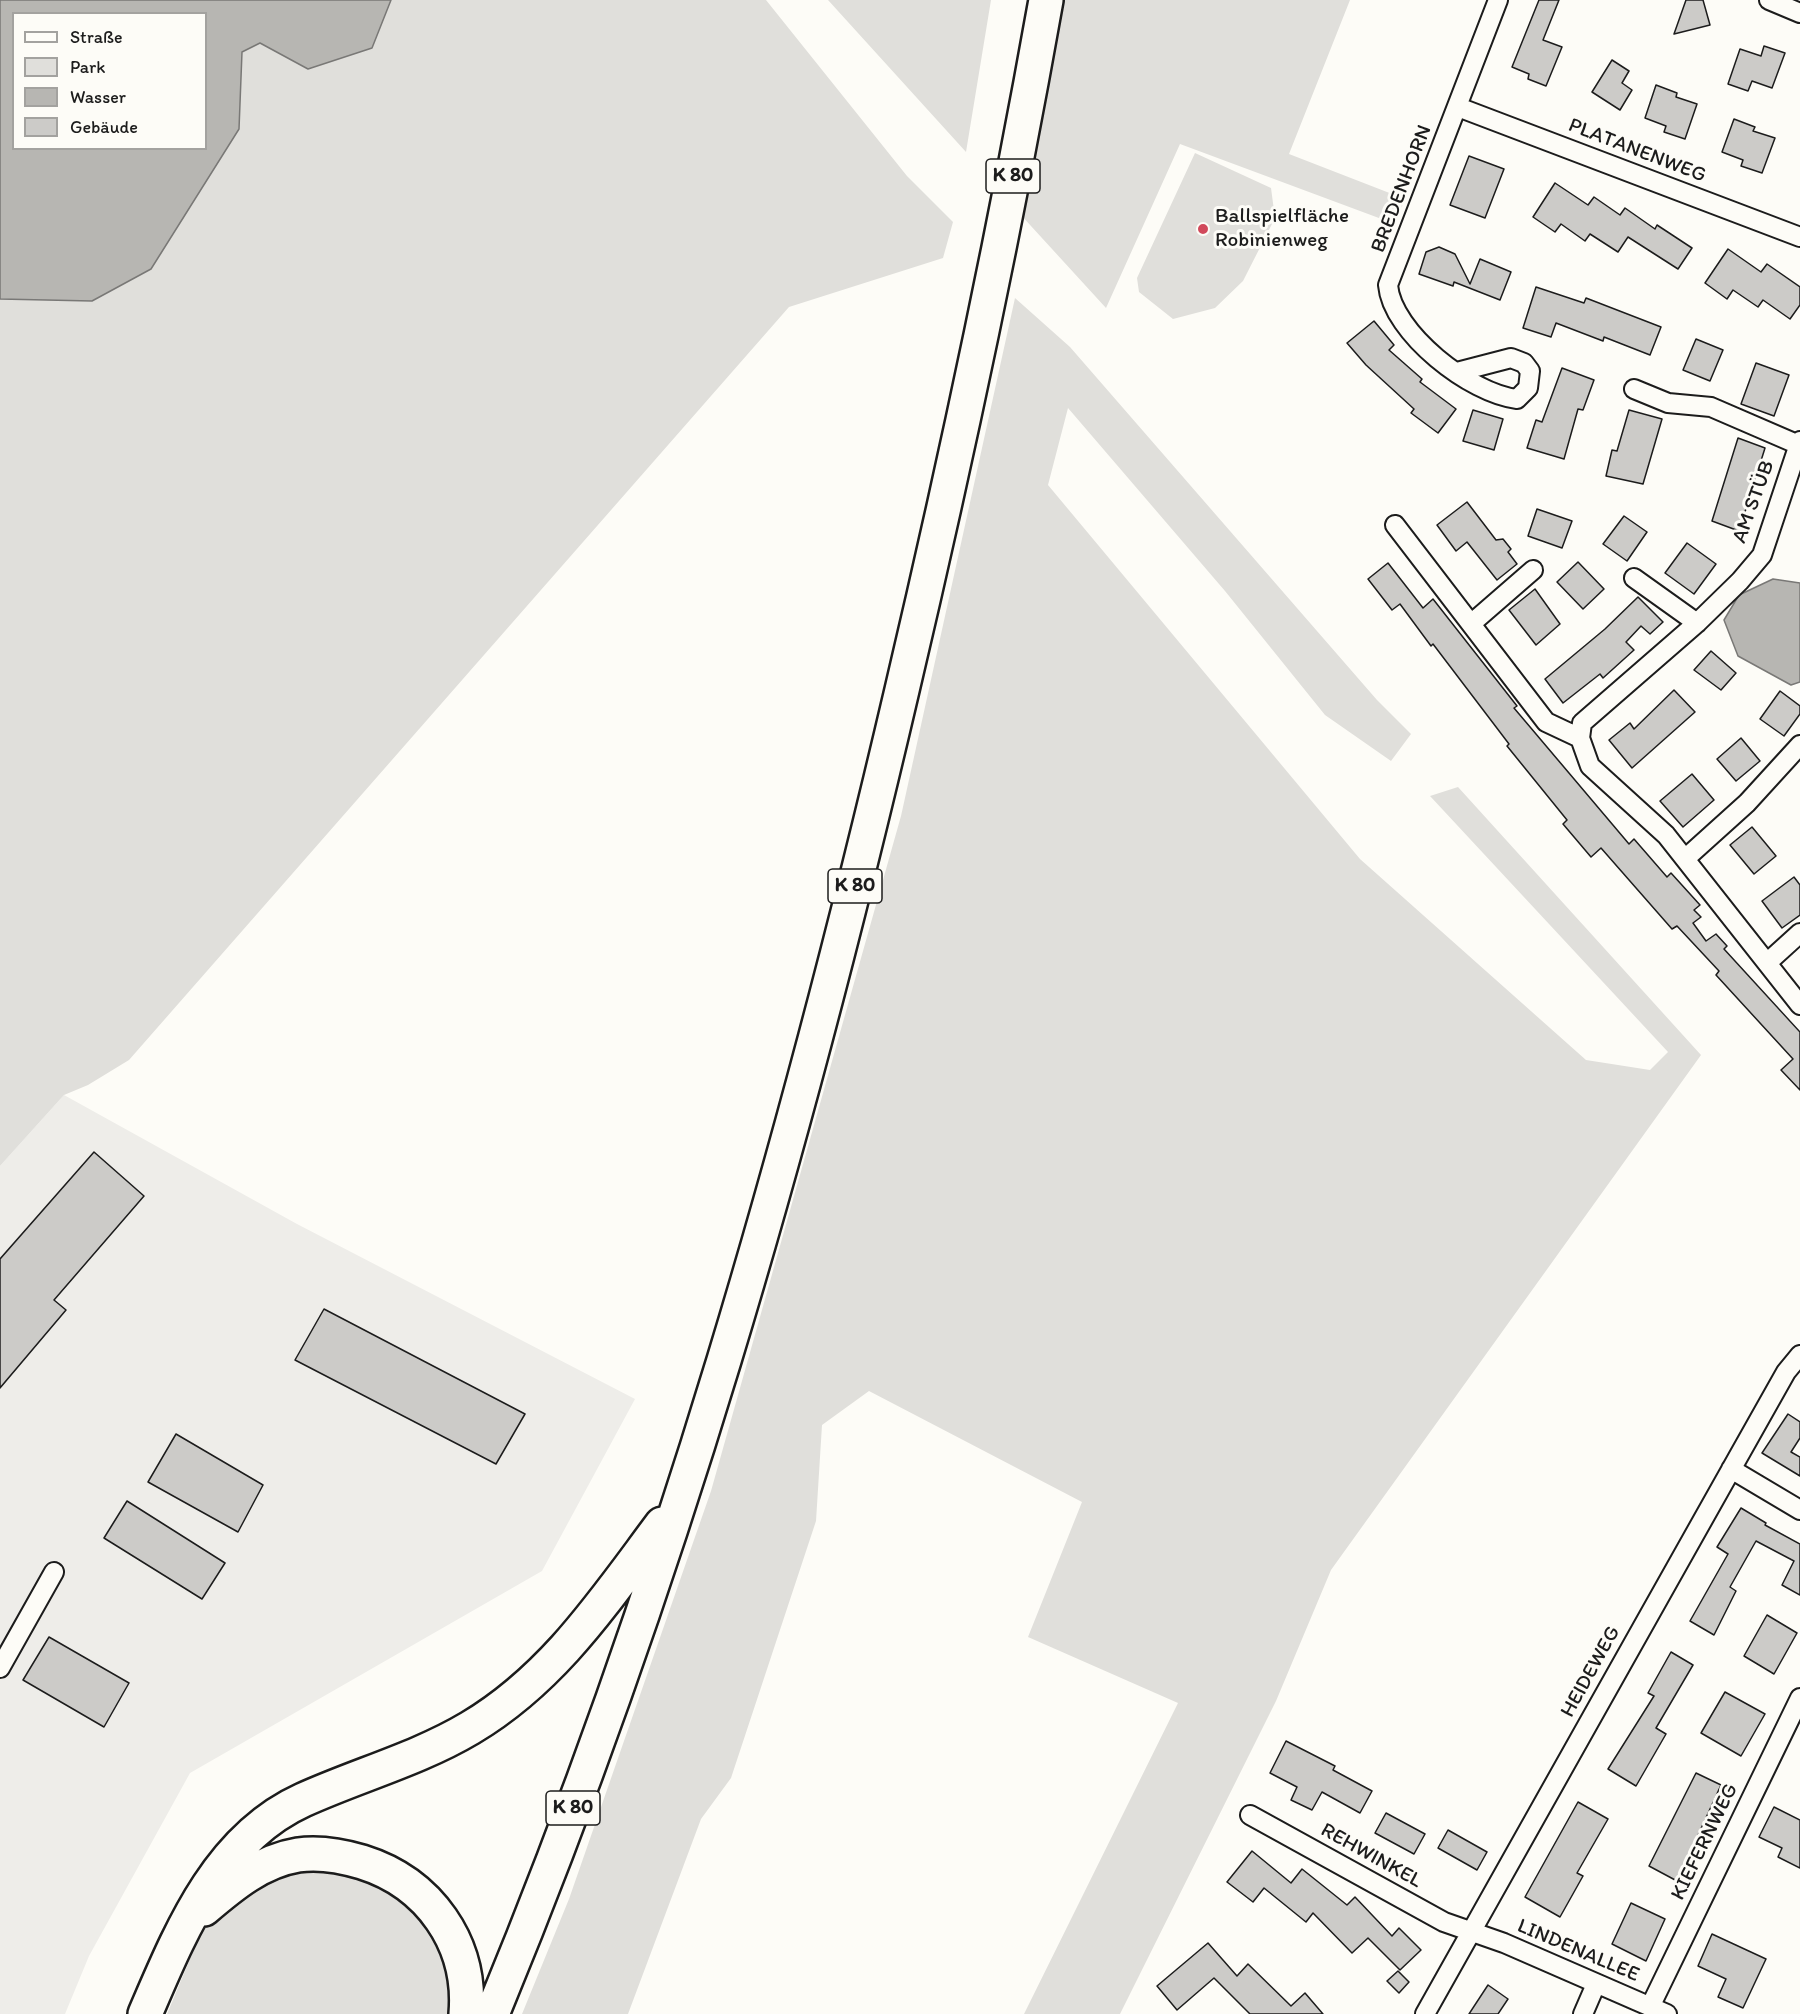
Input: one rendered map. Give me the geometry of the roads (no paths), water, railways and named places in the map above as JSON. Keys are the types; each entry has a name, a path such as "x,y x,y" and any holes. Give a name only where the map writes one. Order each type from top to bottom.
{"highway":[{"name":"K 80","path":"492,2014 583,1783 679,1501 789,1140 875,807 992,285 1046,0"},
{"path":"145,2014 189,1922 218,1870 239,1846 300,1801 427,1750 470,1728 506,1704 544,1672 596,1615 679,1501"},
{"path":"189,1922 250,1872 297,1855 347,1857 375,1866 411,1885 438,1913 449,1930 465,1968 466,2014"}],"street":[{"name":"BREDENHORN","path":"1457,372 1452,372 1426,350 1389,301 1388,285 1498,0"},
{"path":"1768,0 1800,13"},
{"name":"PLATANENWEG","path":"1458,107 1800,237"},
{"name":"AM STÜB","path":"1580,738 1582,723 1696,623 1740,581 1762,555 1799,443 1711,407 1668,403 1634,389"},
{"path":"1395,525 1546,722 1580,738 1590,766 1666,835 1800,1005"},
{"path":"1472,623 1533,570"},
{"path":"1634,578 1696,623"},
{"path":"1686,858 1747,803 1799,750"},
{"path":"1768,962 1800,933"},
{"name":"HEIDEWEG","path":"1425,2014 1786,1372 1800,1355"},
{"path":"1731,1469 1800,1510"},
{"path":"0,1666 54,1572"},
{"name":"KIEFERNWEG","path":"1658,2010 1800,1698"},
{"name":"REHWINKEL","path":"1250,1815 1444,1922 1470,1932"},
{"name":"LINDENALLEE","path":"1470,1932 1504,1943 1658,2010"},
{"path":"1583,2014 1596,1984"}],"water":[{"path":"0,0 391,0 372,48 308,69 260,43 242,52 239,129 151,269 92,301 0,299"},
{"path":"1773,579 1800,583 1800,682 1791,685 1738,656 1724,620 1739,595"}],"place":[{"name":"Ballspielfläche Robinienweg","path":"1203,229"}]}
